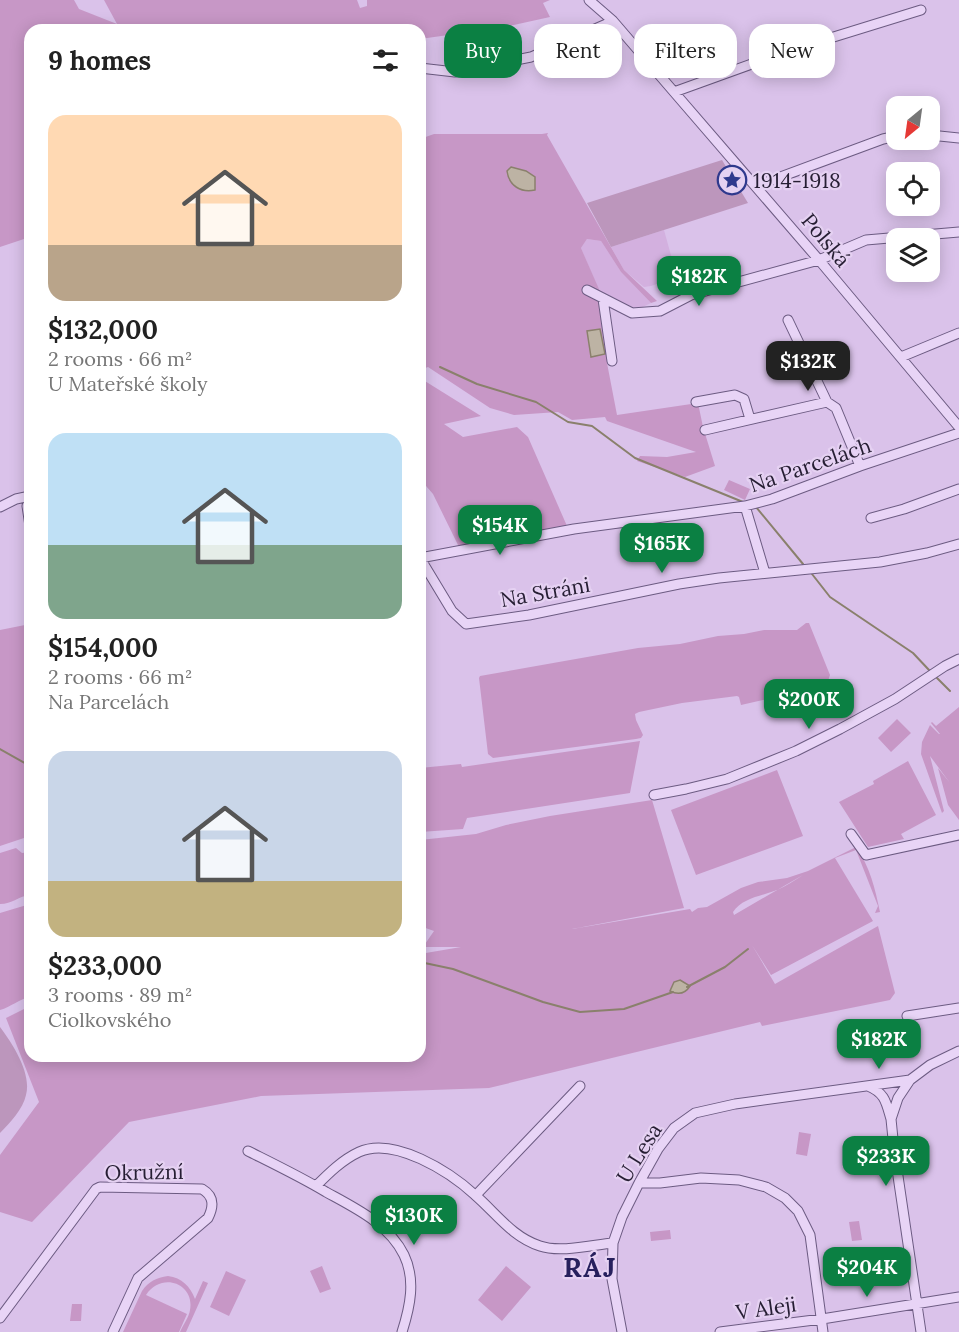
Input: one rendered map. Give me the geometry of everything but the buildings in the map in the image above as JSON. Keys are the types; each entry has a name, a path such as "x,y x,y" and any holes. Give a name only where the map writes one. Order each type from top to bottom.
{"street":[{"name":"Polská","path":"589,0 613,21 756,186 959,427"},
{"path":"674,92 785,52 921,10"},
{"path":"426,69 455,72 531,57 613,21"},
{"path":"940,136 959,138"},
{"path":"756,186 886,138"},
{"path":"587,290 632,313 660,311 691,295 819,260 866,240 959,232"},
{"path":"603,299 612,361"},
{"path":"788,320 827,402 836,408 860,466"},
{"path":"901,357 959,333"},
{"path":"696,402 735,395 744,399 750,419"},
{"path":"705,430 827,402"},
{"name":"Na Parcelách","path":"426,557 574,529 745,506 772,499 860,466 959,433"},
{"path":"871,518 959,489"},
{"path":"0,507 24,497"},
{"path":"745,506 765,573"},
{"name":"Na Stráni","path":"426,568 452,611 466,624 529,615 679,584 880,562 959,544"},
{"path":"654,795 727,779 796,751 895,699 959,659"},
{"path":"851,834 866,855 959,835"},
{"path":"907,1016 959,1008"},
{"path":"891,1119 898,1098 910,1080 930,1065 959,1051"},
{"name":"U Lesa","path":"622,1332 612,1279 613,1243 622,1217 639,1183 658,1149 674,1128 695,1113 735,1104 910,1080"},
{"path":"866,1085 877,1090 885,1100 891,1119 921,1332"},
{"path":"476,1195 580,1086"},
{"path":"316,1186 345,1160 362,1151 377,1148 402,1151 450,1175 476,1195 509,1228 525,1240 542,1247 560,1249 613,1243"},
{"path":"248,1151 362,1212 391,1235 405,1256 411,1280 411,1293 402,1332"},
{"path":"639,1183 701,1178 739,1180 766,1187 784,1198 798,1211 810,1235 823,1332"},
{"name":"Okružní","path":"0,1318 99,1187 202,1189 210,1194 213,1206 208,1218 138,1278 113,1332"},
{"name":"V Aleji","path":"720,1332 959,1297"}],"shaded area":[{"path":"0,0 74,0 79,9 117,24 24,24 24,239 0,247"},
{"path":"104,0 357,0 360,8 367,6 367,0 550,0 543,3 550,17 518,24 444,24 444,36 426,38 426,24 117,24"},
{"path":"548,133 547,135 624,270 657,301 651,303 621,272 601,241 587,239 581,248 602,296 610,362 607,363 617,415 698,403 715,466 685,477 637,461 640,456 667,457 696,452 607,421 605,417 572,420 558,412 514,415 490,408 426,368 426,137 434,134"},
{"path":"722,160 748,203 611,247 587,203"},
{"path":"511,167 526,171 535,177 535,190 516,187 508,176 507,171"},
{"path":"664,230 677,277 644,287 624,270 611,247"},
{"path":"587,239 601,241 621,272 651,303 632,312 601,295 581,248"},
{"path":"600,329 605,354 591,357 587,331"},
{"path":"426,382 481,416 444,424 463,437 517,427 528,437 567,526 459,547 433,494 426,486"},
{"path":"729,480 750,489 745,500 724,490"},
{"path":"809,623 830,675 828,681 817,688 741,705 737,696 682,703 639,712 635,714 643,735 641,738 493,758 488,754 480,676 718,636 764,630 797,630"},
{"path":"24,625 24,838 0,846 0,630"},
{"path":"959,707 959,820 948,805 938,768 950,783 930,756 944,811 942,813 921,754 922,742 930,725 940,734 931,723 936,726"},
{"path":"897,719 911,733 891,752 878,738"},
{"path":"640,741 630,793 467,818 463,829 426,832 426,767 461,764 462,767"},
{"path":"908,761 936,815 901,834 904,839 868,847 839,802 874,784 873,781"},
{"path":"777,770 803,836 696,875 671,810"},
{"path":"652,800 684,908 572,929 690,909 692,912 698,908 707,907 741,888 808,871 856,847 871,878 880,912 875,913 878,906 856,850 835,858 873,921 771,975 752,945 775,984 878,926 895,993 890,1000 762,1026 760,1022 489,1088 261,1096 129,1122 32,1222 0,1212 0,1155 39,1102 6,1018 24,1009 24,1062 426,1062 426,953 461,947 426,947 426,943 434,931 426,928 426,839 476,834 506,825","holes":["778,890 734,915 733,912 737,907 753,898"]},
{"path":"16,848 24,853 24,896 0,904 0,853"},
{"path":"24,906 24,998 0,1010 0,913"},
{"path":"680,980 690,986 688,989 681,993 670,991 674,982"},
{"path":"0,1027 20,1059 27,1086 22,1105 0,1133"},
{"path":"799,1132 811,1134 807,1156 796,1154"},
{"path":"442,1199 453,1217 443,1224 432,1205"},
{"path":"859,1221 862,1240 852,1241 849,1222"},
{"path":"670,1230 671,1239 651,1241 650,1232"},
{"path":"322,1266 331,1289 320,1293 310,1271"},
{"path":"506,1266 531,1287 502,1321 478,1300"},
{"path":"226,1271 246,1280 229,1316 210,1307"},
{"path":"168,1276 185,1283 195,1299 203,1281 208,1283 186,1332 180,1332 189,1313 190,1301 182,1288 168,1282 153,1288 146,1295 187,1314 179,1332 123,1332 142,1291 153,1280"},
{"path":"72,1304 82,1304 81,1321 70,1321"}],"waterway":[{"path":"440,367 477,384 536,402 568,422 592,426 635,458 743,502"},
{"path":"756,507 803,564"},
{"path":"812,574 830,597 913,653 929,670"},
{"path":"937,678 950,691"},
{"path":"0,749 24,763"},
{"path":"687,987 725,967 748,949"},
{"path":"426,963 453,969 543,1002 580,1012 624,1009 673,992"}],"place":[{"name":"1914-1918","path":"732,180"}],"district":[{"name":"RÁJ","path":"590,1267"}]}
